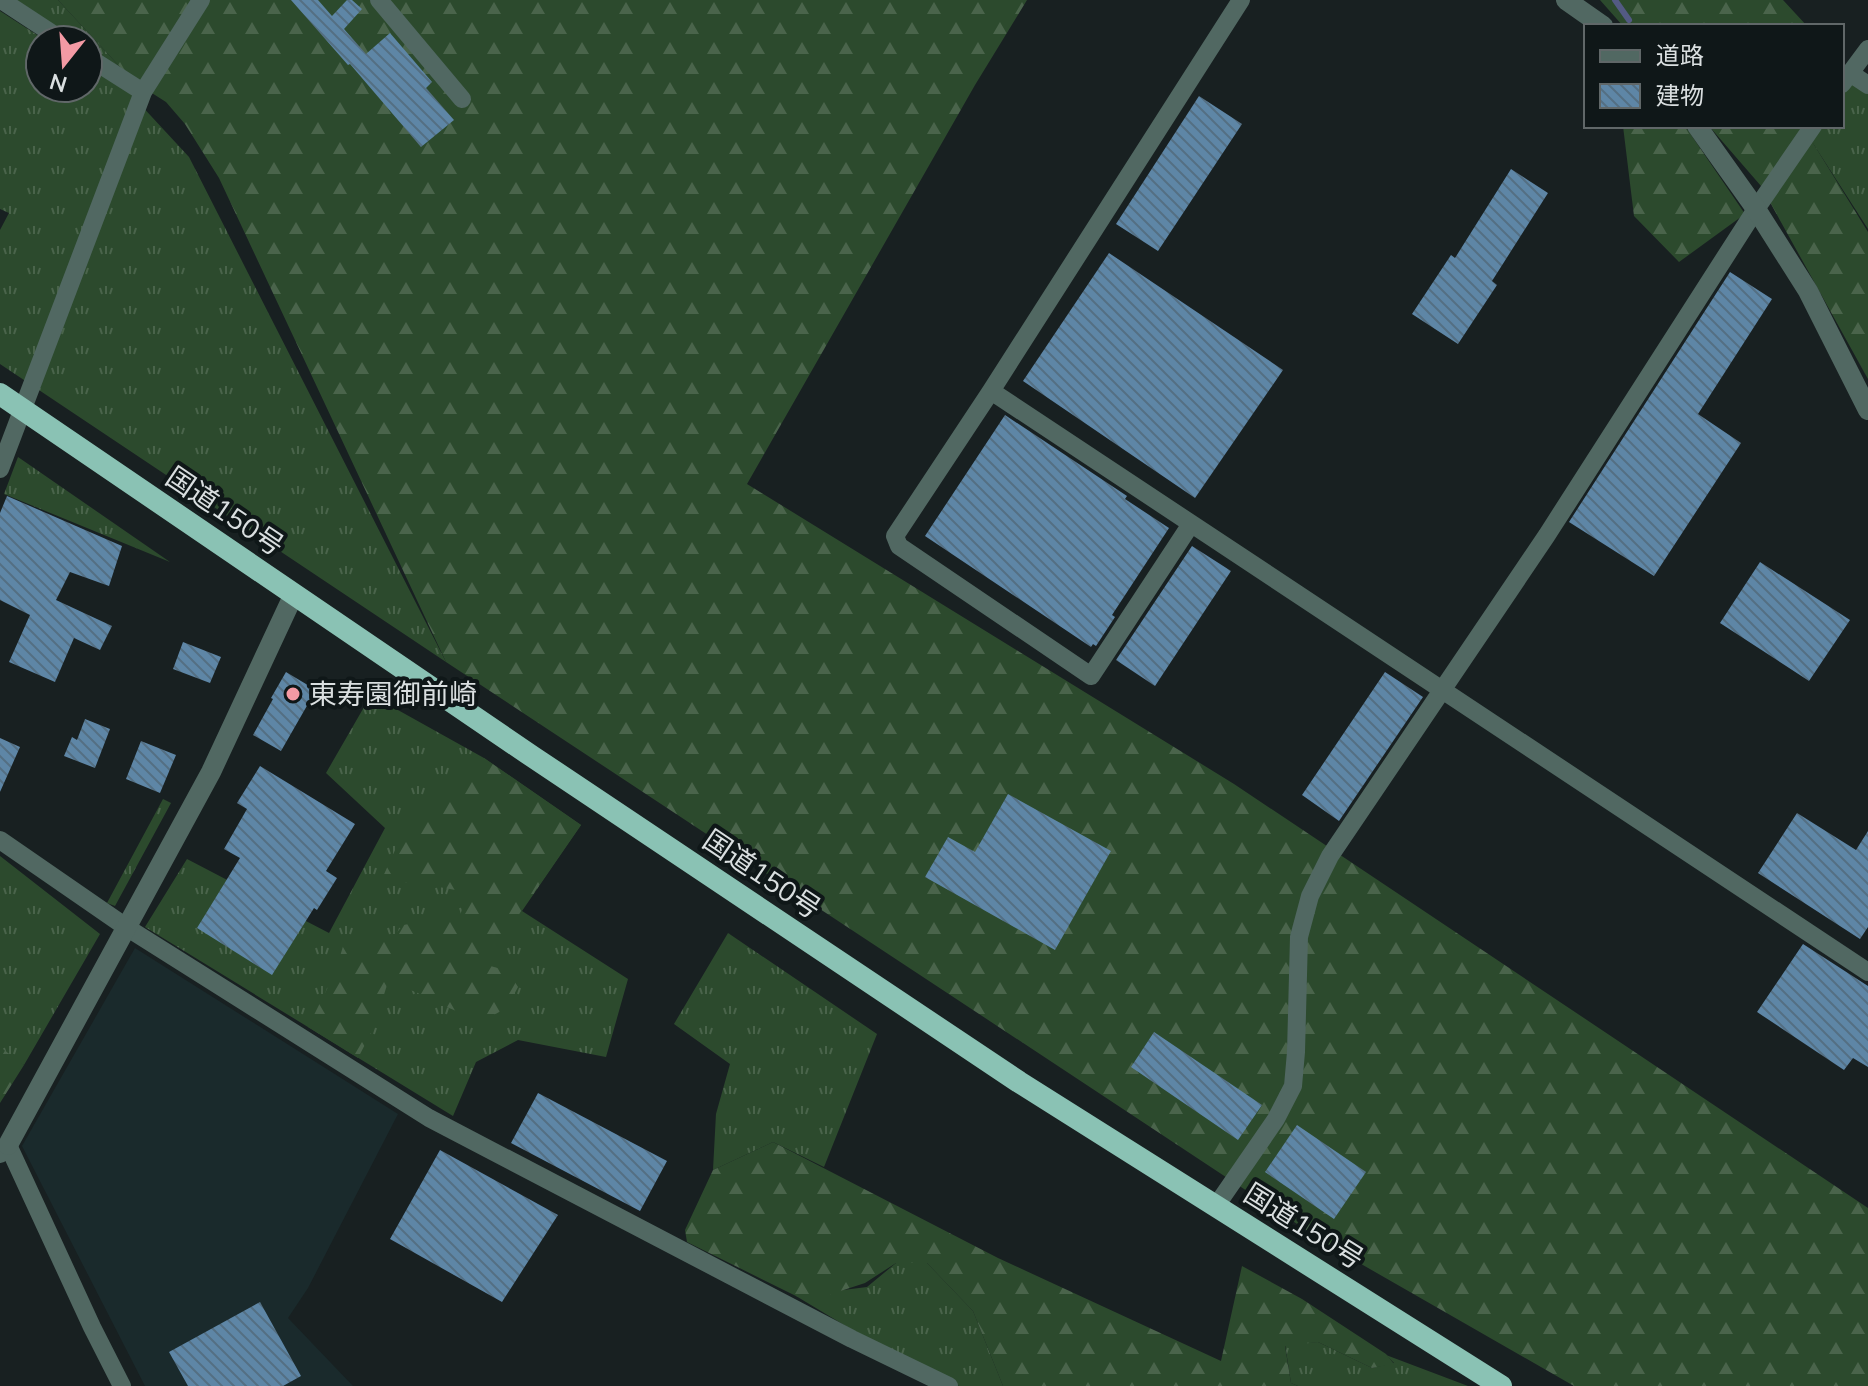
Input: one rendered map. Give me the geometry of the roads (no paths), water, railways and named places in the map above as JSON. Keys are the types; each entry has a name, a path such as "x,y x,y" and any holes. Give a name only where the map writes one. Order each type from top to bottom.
{"highway":[{"name":"国道150号","path":"0,394 533,757 1019,1082 1500,1386"}],"street":[{"path":"1,0 38,24"},
{"path":"0,469 143,92 201,0"},
{"path":"379,0 462,99"},
{"path":"1191,524 1091,676 899,546 895,536 1241,0"},
{"path":"1566,0 1600,24"},
{"path":"1868,49 1846,79 1868,85"},
{"path":"104,67 143,92"},
{"path":"1698,128 1756,209 1808,291 1868,410"},
{"path":"1216,1206 1276,1119 1293,1086 1299,937 1310,896 1330,856 1556,521 1756,209 1812,128"},
{"path":"991,391 1868,972"},
{"path":"122,1386 4,1149 211,772 294,594"},
{"path":"0,840 126,927 429,1118 949,1386"}],"waterway":[{"path":"1615,0 1629,20"}],"place":[{"name":"東寿園御前崎","path":"293,694"}]}
